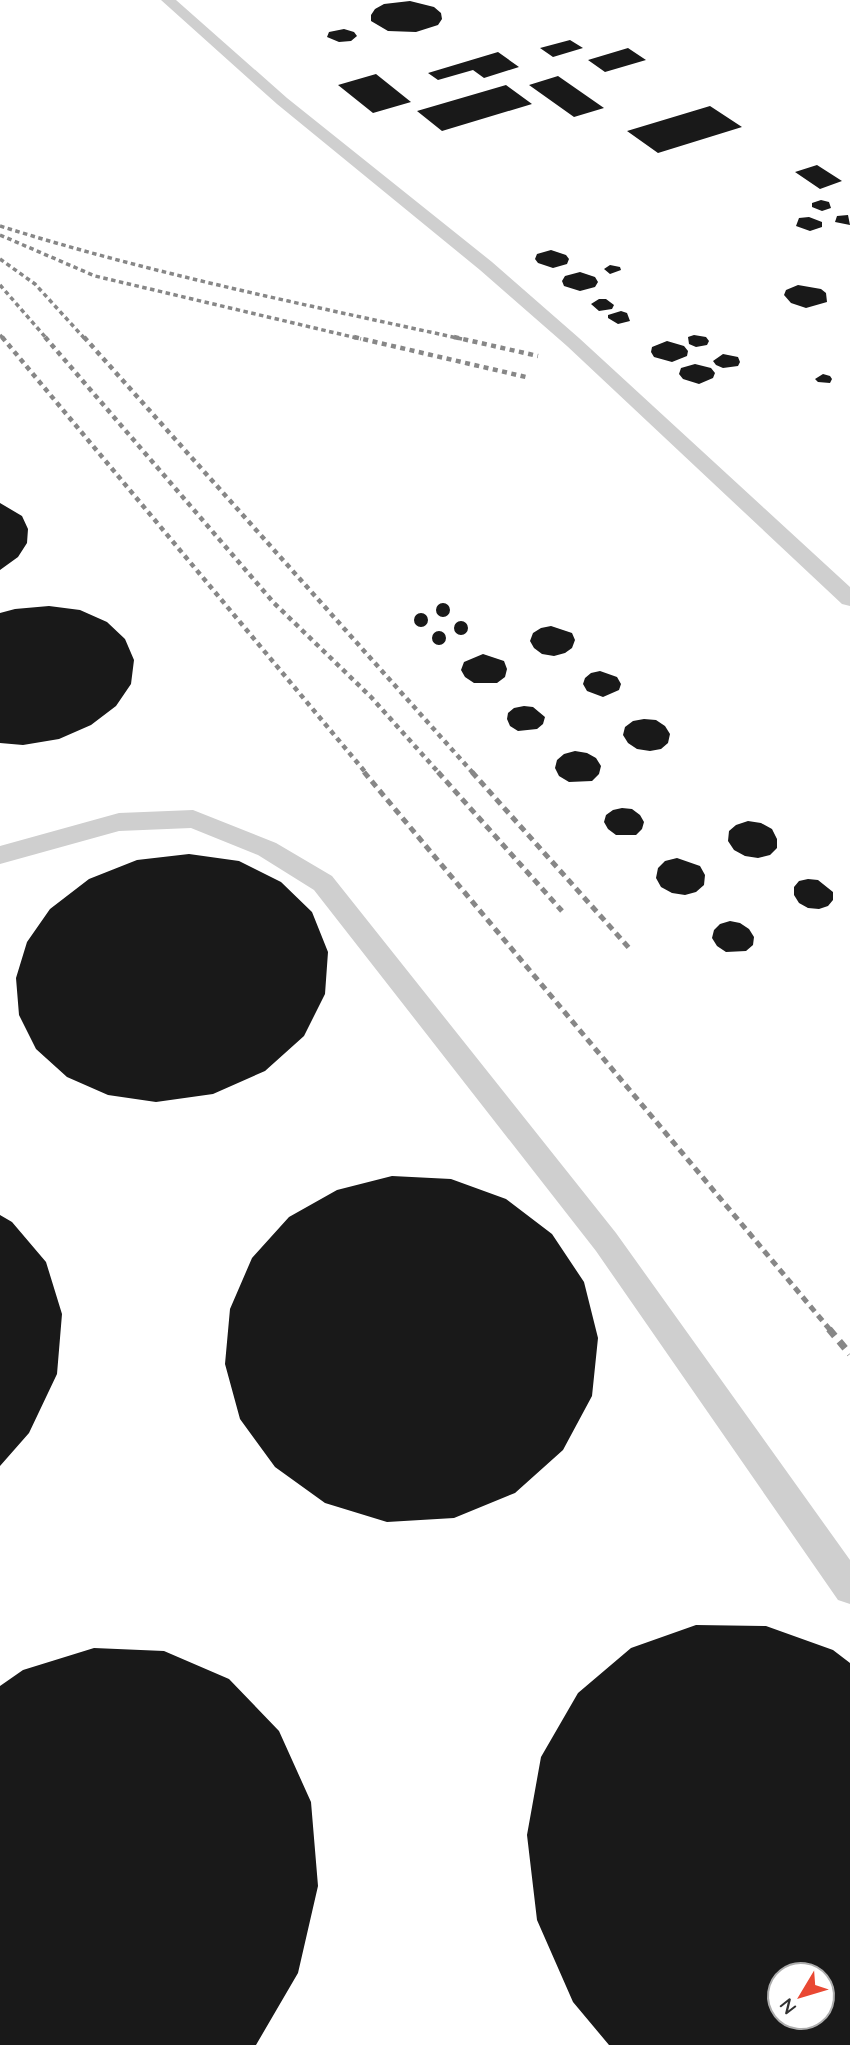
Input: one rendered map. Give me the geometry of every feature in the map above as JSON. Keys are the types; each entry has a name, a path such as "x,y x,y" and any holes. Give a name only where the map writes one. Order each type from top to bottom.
{"lane":[{"path":"168,0 282,101 486,267 573,342 850,599"},
{"path":"0,855 119,821 193,819 267,849 323,883 606,1242 850,1588"}],"building":[{"path":"410,1 434,7 441,13 442,19 438,25 416,32 388,31 371,21 375,9 384,4"},
{"path":"344,29 357,36 351,41 339,42 327,37 329,32"},
{"path":"570,40 583,48 553,57 540,48"},
{"path":"628,48 646,60 605,72 588,60"},
{"path":"498,52 519,67 484,78 473,70 438,80 428,73"},
{"path":"376,74 411,102 373,113 338,85"},
{"path":"558,76 604,108 574,117 529,85"},
{"path":"506,85 532,104 442,131 417,111"},
{"path":"710,106 742,127 658,153 627,131"},
{"path":"817,165 842,181 820,189 795,172"},
{"path":"821,200 829,202 831,208 822,211 812,207 812,203"},
{"path":"848,215 850,225 835,222 837,216"},
{"path":"809,217 822,222 822,227 810,231 796,226 799,218"},
{"path":"551,250 566,255 569,259 567,264 553,268 538,263 535,259 537,254"},
{"path":"610,265 620,267 621,270 610,274 604,269"},
{"path":"580,272 595,277 598,282 595,287 580,291 564,286 562,281 565,276"},
{"path":"798,285 821,289 826,293 827,302 806,308 791,303 784,295 786,290"},
{"path":"599,299 606,299 614,305 612,309 599,311 591,304"},
{"path":"621,311 627,313 630,321 618,324 608,318 608,315"},
{"path":"688,337 706,337 709,341 707,345 696,347 689,344"},
{"path":"667,341 684,346 688,351 687,356 672,362 654,357 652,347"},
{"path":"723,354 738,357 738,366 723,368 716,365 713,361"},
{"path":"695,364 711,368 715,373 713,378 699,384 683,379 679,374 681,368"},
{"path":"823,374 830,376 830,383 818,382 815,379"},
{"path":"0,503 22,516 28,529 27,543 18,557 0,570"},
{"path":"443,603 448,605 448,615 443,617 438,615 436,610 438,605"},
{"path":"49,606 80,610 107,622 125,639 134,660 131,684 116,706 91,725 59,739 23,745 0,743 0,613"},
{"path":"418,613 424,613 428,620 424,627 418,627 414,623 414,617"},
{"path":"461,621 466,623 466,633 461,635 456,633 454,628 456,623"},
{"path":"551,626 572,633 575,640 572,648 565,653 554,656 542,654 530,641 533,633"},
{"path":"436,631 442,631 446,638 442,645 436,645 432,641 432,635"},
{"path":"483,654 504,661 507,669 505,677 497,683 474,683 465,677 461,670 464,662"},
{"path":"600,671 617,677 621,684 619,690 603,697 587,691 583,684 585,678"},
{"path":"533,707 545,717 543,724 537,729 518,731 510,726 508,713 514,708"},
{"path":"656,720 665,726 670,734 668,743 661,749 637,749 628,743 623,735 625,727 633,721"},
{"path":"575,751 596,758 601,766 599,774 592,781 569,782 559,776 555,768 557,760 564,754"},
{"path":"622,808 632,809 644,822 636,835 616,835 604,822 606,815"},
{"path":"748,821 761,823 772,829 777,839 777,848 770,855 758,858 745,856 734,850 728,841 729,831"},
{"path":"189,854 239,861 281,882 312,912 328,952 325,994 304,1036 265,1071 213,1094 156,1102 108,1095 67,1077 36,1049 19,1015 16,978 27,942 50,909 89,879 137,860"},
{"path":"677,858 700,866 705,875 704,885 696,892 685,895 672,893 661,887 656,878 658,868 665,861"},
{"path":"818,880 833,892 833,900 828,906 808,908 799,903 794,895 794,887 799,881"},
{"path":"730,921 749,929 754,937 753,945 746,951 726,952 717,946 712,938 714,930 720,924"},
{"path":"392,1176 451,1179 506,1199 552,1234 584,1282 598,1338 592,1396 563,1450 515,1493 454,1518 387,1522 325,1503 275,1467 240,1419 225,1364 230,1309 252,1258 289,1217 337,1190"},
{"path":"0,1215 12,1222 46,1262 62,1314 57,1374 29,1433 0,1466"},
{"path":"696,1625 766,1626 833,1650 850,1663 850,2045 609,2045 573,2002 537,1920 527,1835 541,1757 578,1693 631,1648"},
{"path":"94,1648 164,1651 229,1679 279,1731 311,1802 318,1886 298,1973 256,2045 0,2045 0,1686 23,1670"}],"railway":[{"path":"0,226 172,274 462,339"},
{"path":"0,235 95,276 361,339"},
{"path":"0,259 35,284 85,339"},
{"path":"0,285 47,339"},
{"path":"2,337 366,773"},
{"path":"45,337 274,603 371,697 439,773"},
{"path":"84,337 473,773"},
{"path":"354,337 526,377"},
{"path":"454,337 538,356"},
{"path":"364,772 831,1331"},
{"path":"438,772 562,911"},
{"path":"472,772 630,949"},
{"path":"829,1329 850,1354"}]}
